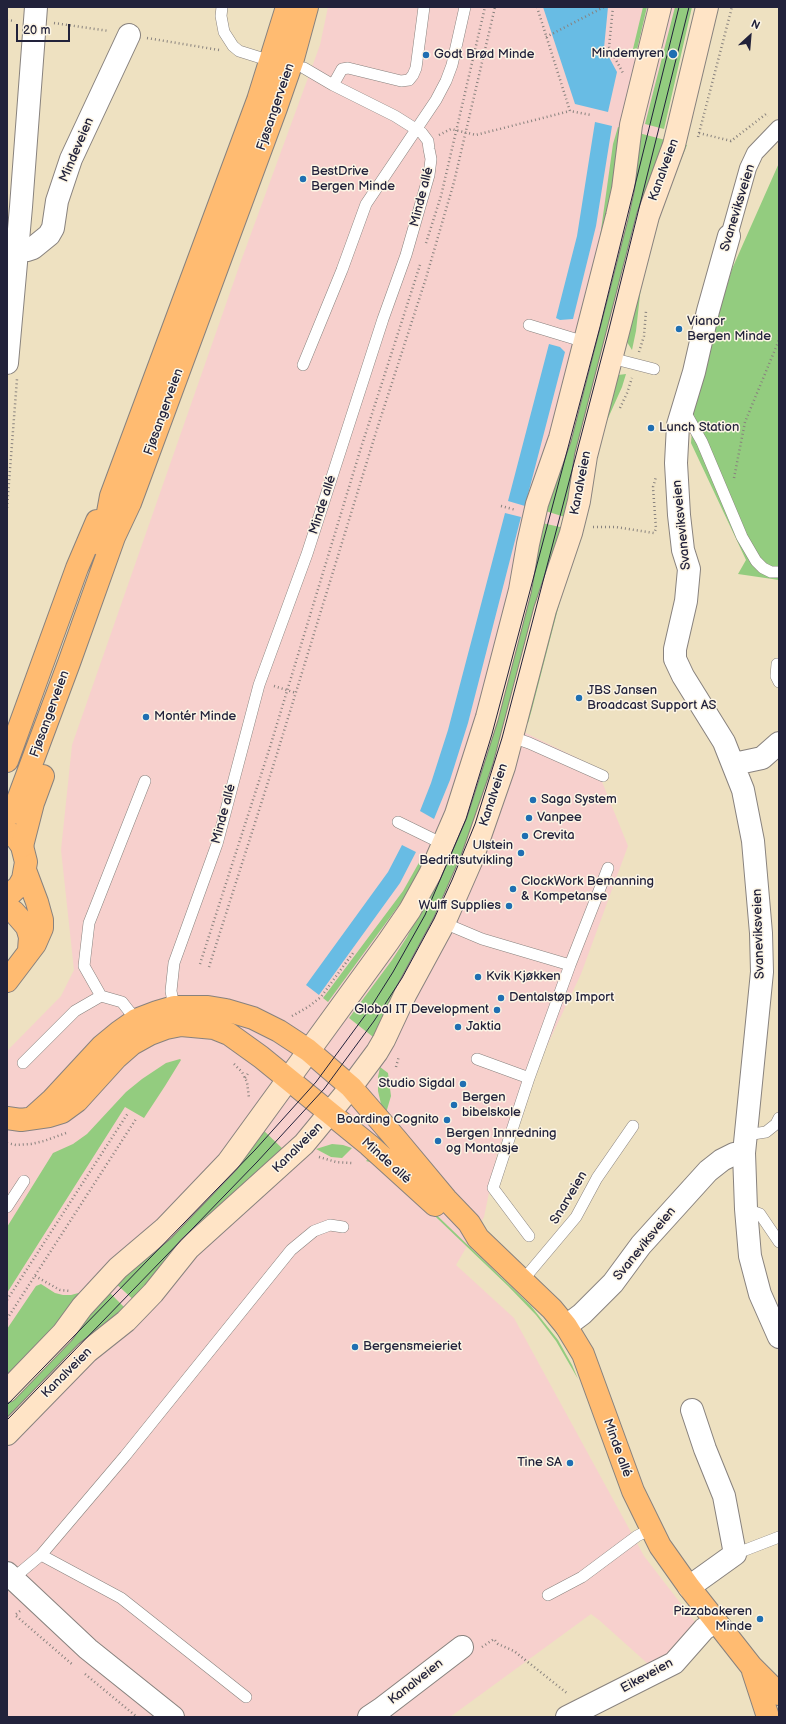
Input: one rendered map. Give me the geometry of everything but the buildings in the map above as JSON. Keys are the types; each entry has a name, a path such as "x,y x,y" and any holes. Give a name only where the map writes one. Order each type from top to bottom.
{"main road":[{"name":"Fjøsangerveien","path":"9,813 114,537 115,497 271,61 286,7"},
{"name":"Fjøsangerveien","path":"115,497 276,108 292,62 307,7"},
{"path":"7,1391 63,1333 82,1307 125,1262 164,1230 228,1162 388,942 410,910 430,874 435,840 465,789 485,724 520,590 534,514 560,438 617,216 623,189 631,125 660,7"},
{"name":"Kanalveien","path":"7,1434 87,1352 126,1321 153,1293 189,1248 286,1162 330,1114 367,1066 384,1040 405,994 444,923 463,881 482,832 512,737 545,610 567,545 576,512 586,456 611,358 648,216 674,145 707,7"},
{"path":"7,761 77,568 100,513 115,497"},
{"path":"22,846 33,803 124,542 115,497"},
{"path":"7,897 19,886 25,870 26,862 22,846 17,839 9,813"},
{"path":"7,981 35,944 42,928 42,920 25,870"},
{"path":"7,907 14,912 27,927 30,937 29,950"},
{"name":"Minde allé","path":"32,1118 52,1100 102,1046 119,1032 136,1020 174,1007 208,1007 226,1010 253,1018 279,1031 308,1050 351,1087 400,1143 446,1200 469,1223 478,1238 552,1309 577,1341 589,1368 622,1463 660,1546 689,1587 751,1666 779,1694"},
{"name":"Minde allé","path":"7,1118 21,1120 49,1116 62,1112 77,1101 116,1058 132,1044 166,1028 181,1025 198,1025 214,1028 229,1034 261,1056 287,1079 369,1145 462,1231 478,1238"},
{"name":"Minde allé","path":"751,1666 768,1717"}],"street":[{"path":"10,363 17,250 36,7"},
{"name":"Mindeveien","path":"17,250 27,250 33,248 49,235 53,228 57,201 71,159 129,35"},
{"name":"Svaneviksveien","path":"779,128 755,153 748,168 708,310 694,372 678,425 676,463 678,515 683,550 689,569 686,601 675,649 675,659 683,676 724,742 734,764 743,790 754,841 761,933 762,972 745,1144 746,1209 750,1256 758,1286 779,1337"},
{"path":"734,764 762,758 779,743"},
{"path":"755,760 779,766"},
{"name":"Svaneviksveien","path":"566,1326 582,1314 613,1283 641,1245 708,1171 722,1160 734,1154 745,1144"},
{"path":"689,1587 734,1554 724,1496 705,1449 692,1410"},
{"path":"9,1579 88,1649 173,1717"},
{"name":"Eikeveien","path":"576,1712 674,1663 704,1629 716,1621"},
{"name":"Kanalveien","path":"368,1717 472,1647"}],"lane":[{"name":"Fjøsangerveien","path":"222,7 221,16 224,32 233,46 239,50 271,61"},
{"path":"333,85 342,69 348,68 401,81 409,80 416,68 424,7"},
{"path":"303,365 342,270 366,204 436,100 450,70 465,7"},
{"path":"304,68 333,85 395,116 417,129 428,141"},
{"name":"Minde allé","path":"174,1007 171,991 174,963 217,844 259,685 307,554 383,319 406,255 429,175 431,159 428,141"},
{"path":"529,325 585,342"},
{"path":"611,358 654,368"},
{"path":"681,412 688,417 702,442 742,537 756,561 763,568 771,572 779,572"},
{"path":"777,664 776,676 779,682"},
{"path":"512,737 603,776"},
{"path":"136,1020 122,1002 101,996 84,966 89,923 145,781"},
{"path":"398,822 435,840"},
{"path":"529,1236 493,1188 529,1078 570,965 608,868"},
{"path":"444,923 482,939 570,965"},
{"path":"23,1063 75,1011 101,996"},
{"path":"477,1059 529,1078"},
{"path":"745,1144 766,1132 776,1124 779,1118"},
{"name":"Snarveien","path":"523,1280 576,1217 596,1178 633,1126"},
{"path":"7,1207 24,1181"},
{"path":"746,1209 760,1214 779,1242"},
{"path":"9,1579 40,1555 125,1456 291,1250 314,1231 330,1225 343,1227"},
{"path":"548,1595 582,1577 637,1536 652,1529"},
{"path":"734,1554 779,1537"},
{"path":"40,1555 121,1598 246,1697"}],"path":[{"path":"426,245 441,196 485,7"},
{"path":"208,967 296,693 377,429 426,278 467,132 495,7"},
{"path":"537,7 570,111"},
{"path":"546,37 604,7"},
{"path":"612,7 609,47 626,78"},
{"path":"51,23 227,52"},
{"path":"428,141 451,129 476,135 570,111 591,115"},
{"path":"699,133 731,142 763,117"},
{"path":"200,964 287,690 360,451 422,259"},
{"path":"728,504 745,422 779,340"},
{"path":"7,508 10,363"},
{"path":"586,527 616,528 654,533 656,529 653,487 656,473"},
{"path":"273,686 296,693"},
{"path":"288,1020 321,997 357,947"},
{"path":"230,1060 242,1072 249,1095"},
{"path":"245,1078 250,1072"},
{"path":"7,1300 128,1113"},
{"path":"7,1319 136,1119"},
{"path":"7,1143 16,1145 31,1144 59,1137 70,1131"},
{"path":"317,1156 336,1162 352,1163"},
{"path":"472,1647 494,1639 498,1644 514,1651 576,1712"}],"shaded area":[{"path":"328,7 687,7 640,220 590,412 505,723 596,767 628,846 581,974 498,1149 484,1217 456,1265 514,1318 644,1556 702,1631 657,1672 591,1614 450,1717 7,1717 7,1051 61,996 74,970 61,850 72,745 241,261 320,45"}],"green space":[{"path":"643,7 647,7 636,54 632,53"},
{"path":"675,7 692,7 664,129 645,124"},
{"path":"618,127 623,128 619,178 581,318 579,319 600,237 613,144"},
{"path":"635,132 669,141 565,517 539,509"},
{"path":"681,143 687,145 665,199 641,286 636,331 632,350 627,342 626,326"},
{"path":"779,163 779,580 738,574 746,560 691,443 695,392 732,269"},
{"path":"626,374 622,387 605,425 614,378 618,375"},
{"path":"542,523 569,529 477,832 377,1040 349,1018 392,960 407,937 424,904"},
{"path":"574,547 532,709 528,723 526,715"},
{"path":"421,859 421,868 410,890 328,1002 323,998 403,891"},
{"path":"181,1060 144,1118 125,1107 7,1293 7,1227 53,1153 73,1144 87,1134 126,1092 142,1079 166,1063"},
{"path":"380,1067 388,1073 391,1096 386,1113 381,1104 378,1091"},
{"path":"260,1127 285,1151 137,1303 113,1281"},
{"path":"332,1144 352,1148 342,1158 331,1157 316,1149"},
{"path":"371,1156 393,1173 531,1306 558,1340 578,1379 556,1341 536,1315 508,1286 392,1175 373,1163 366,1161"},
{"path":"41,1284 55,1293 63,1295 71,1295 86,1291 7,1384 7,1329 36,1286"},
{"path":"106,1289 129,1312 7,1427 7,1398"}],"water":[{"path":"543,7 608,7 604,48 617,72 608,112 575,104"},
{"path":"595,122 612,126 596,226 573,319 560,320 556,318 577,236"},
{"path":"549,344 560,347 565,352 525,506 508,501"},
{"path":"505,513 521,517 468,723 450,780 434,819 420,811 431,783 448,730"},
{"path":"402,845 416,852 400,883 319,995 306,985 388,872"}],"tram line":[{"path":"7,1405 255,1150 316,1082 369,1010 393,972 425,915 466,819 492,734 600,327 679,7"},
{"path":"7,1420 257,1162 324,1089 374,1021 402,978 434,919 475,824 502,738 609,329 689,7"}],"place":[{"name":"Mindemyren","path":"673,54"},
{"name":"Godt Brød Minde","path":"426,55"},
{"name":"BestDrive Bergen Minde","path":"303,179"},
{"name":"Vianor Bergen Minde","path":"679,329"},
{"name":"Lunch Station","path":"651,428"},
{"name":"JBS Jansen Broadcast Support AS","path":"579,698"},
{"name":"Montér Minde","path":"146,717"},
{"name":"Saga System","path":"533,800"},
{"name":"Vanpee","path":"529,818"},
{"name":"Crevita","path":"525,836"},
{"name":"Ulstein Bedriftsutvikling","path":"521,853"},
{"name":"ClockWork Bemanning & Kompetanse","path":"513,889"},
{"name":"Wulff Supplies","path":"509,906"},
{"name":"Kvik Kjøkken","path":"478,977"},
{"name":"Dentalstøp Import","path":"501,998"},
{"name":"Global IT Development","path":"497,1010"},
{"name":"Jaktia","path":"458,1027"},
{"name":"Studio Sigdal","path":"463,1084"},
{"name":"Bergen bibelskole","path":"454,1105"},
{"name":"Boarding Cognito","path":"447,1120"},
{"name":"Bergen Innredning og Montasje","path":"438,1141"},
{"name":"Bergensmeieriet","path":"355,1347"},
{"name":"Tine SA","path":"570,1463"},
{"name":"Pizzabakeren Minde","path":"760,1619"}]}
